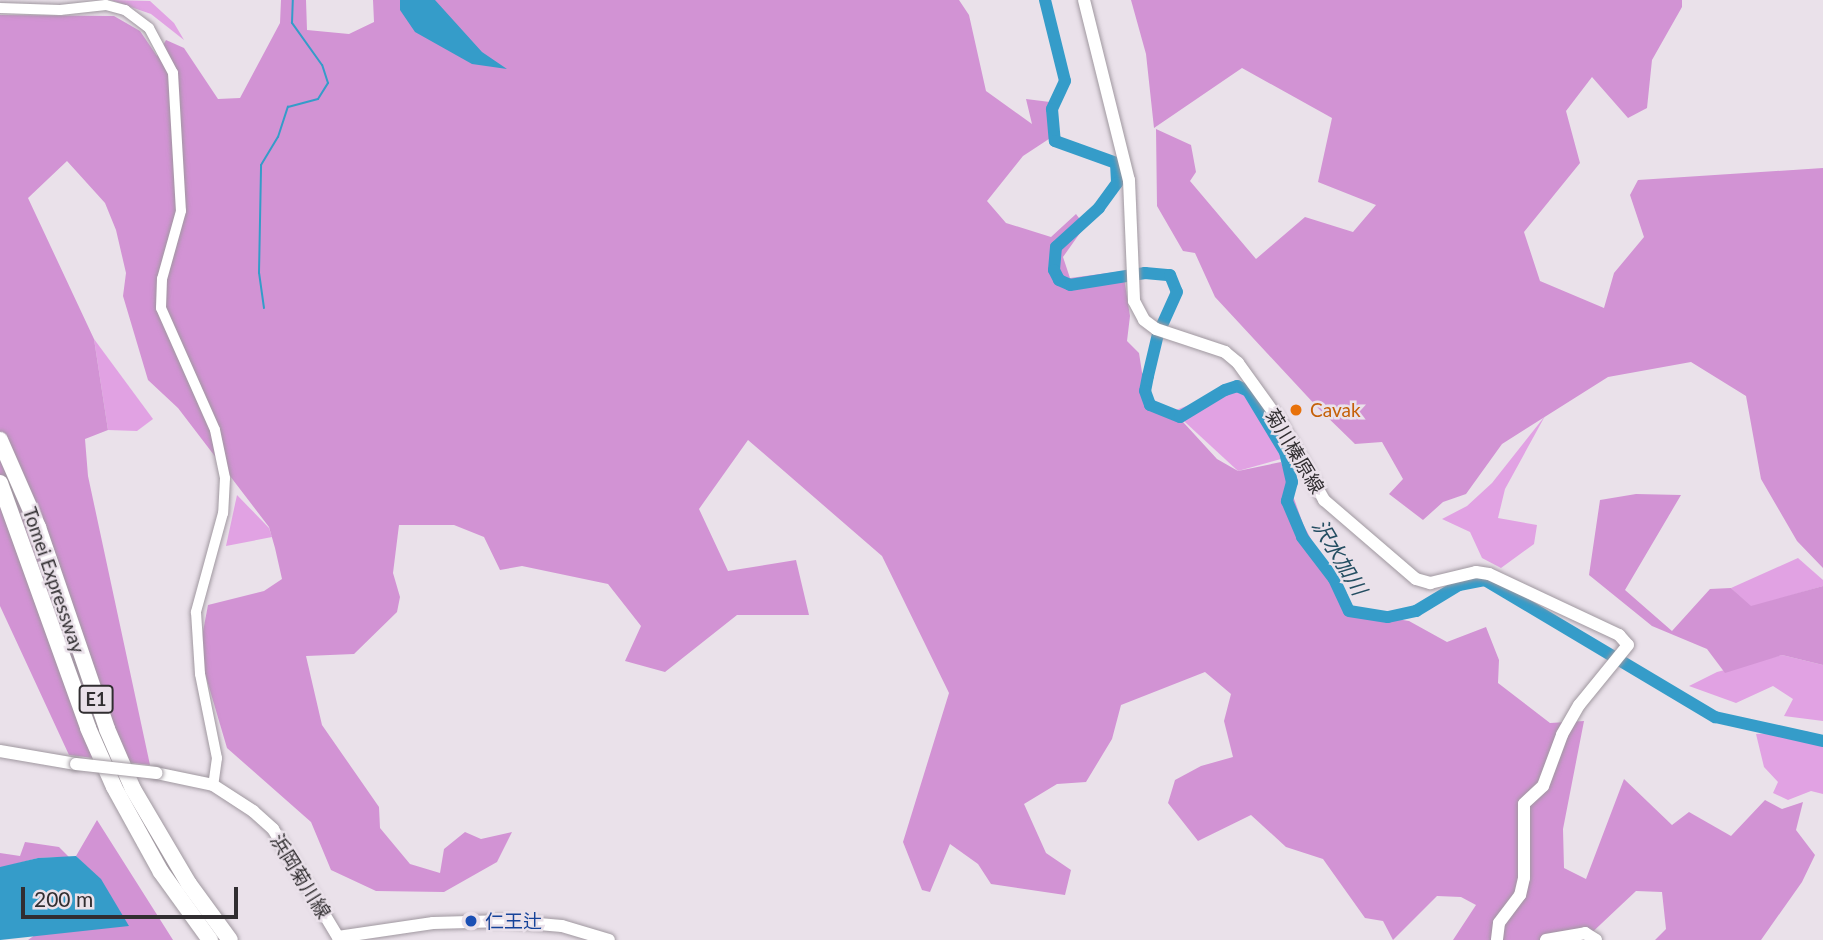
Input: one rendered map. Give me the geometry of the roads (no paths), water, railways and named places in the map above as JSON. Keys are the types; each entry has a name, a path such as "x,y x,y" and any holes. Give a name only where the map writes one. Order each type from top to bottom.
{"highway":[{"name":"Tomei Expressway","path":"0,440 38,527 95,696 133,789 189,884 230,940"},
{"name":"Tomei Expressway","path":"0,483 75,694 114,787 161,872 210,940"}],"main road":[{"name":"菊川榛原線","path":"1084,0 1129,180 1133,286 1139,311 1156,329 1212,346 1238,363 1279,420 1324,500 1416,579 1430,583 1476,572 1489,575 1619,635 1629,645 1579,705 1562,735 1543,786 1524,804 1524,878 1520,895 1499,923 1497,940"},
{"name":"浜岡菊川線","path":"0,751 76,764 156,773 213,785 272,830 337,938 433,923 504,921 562,926 610,940"},
{"path":"1546,940 1584,933 1596,940"}],"street":[{"path":"0,8 60,10 106,5 125,10 149,28 173,73 181,211 162,279 160,308 215,430 225,478 223,513 196,612 200,674 217,758 213,785"}],"water":[{"path":"400,0 435,0 482,52 507,69 472,64 415,32 400,10"},
{"path":"76,856 101,879 129,926 0,940 0,867 38,858"}],"waterway":[{"path":"264,308 259,273 261,165 278,137 288,107 318,99 328,83 322,65 292,23 293,0"},
{"name":"沢水加川","path":"1045,0 1065,81 1052,109 1055,141 1116,163 1117,183 1099,208 1056,247 1054,270 1059,280 1070,285 1145,273 1170,275 1177,292 1158,334 1145,391 1150,405 1180,417 1225,390 1237,386 1248,391 1285,452 1292,482 1287,501 1302,537 1334,579 1349,611 1388,617 1416,611 1459,585 1485,580 1715,717 1823,741"}],"place":[{"name":"Cavak","path":"1296,410"},
{"name":"仁王辻","path":"471,921"}]}
